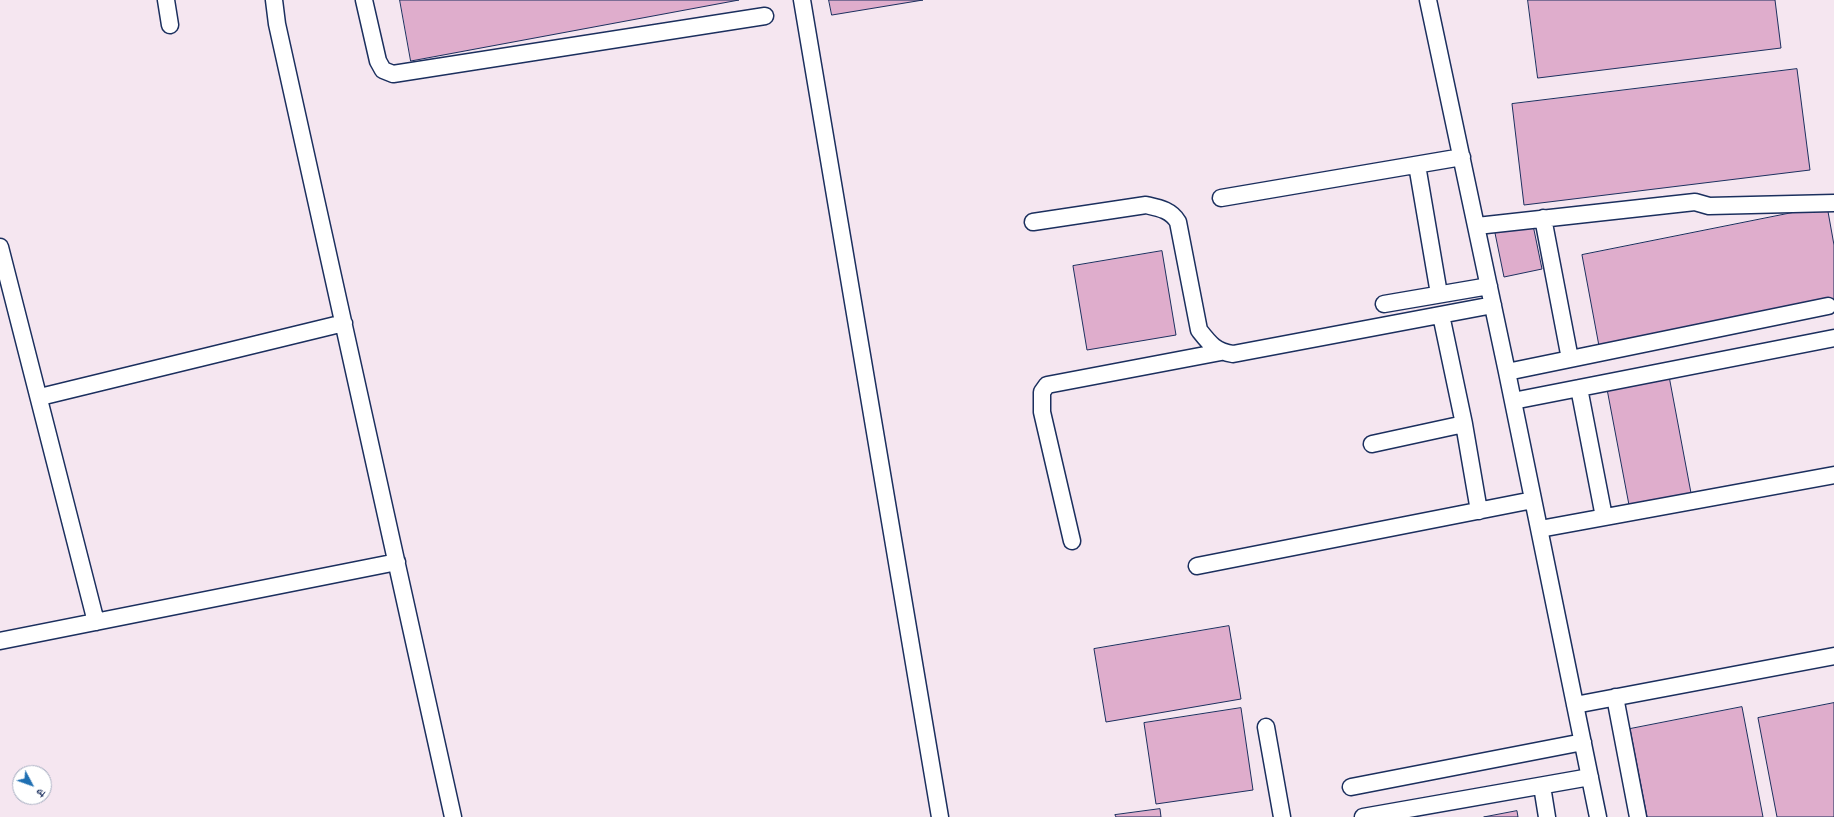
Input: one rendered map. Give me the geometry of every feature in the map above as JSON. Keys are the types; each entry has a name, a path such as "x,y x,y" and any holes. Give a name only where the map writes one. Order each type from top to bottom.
{"lane":[{"path":"166,0 170,25"},
{"path":"274,0 277,24 453,817"},
{"path":"364,0 378,61 383,70 393,74 765,16"},
{"path":"802,0 940,817"},
{"path":"1428,0 1477,226 1598,817"},
{"path":"1221,198 1462,157"},
{"path":"1417,165 1439,294"},
{"path":"1477,226 1695,202 1709,206 1834,203"},
{"path":"1033,222 1146,205 1164,210 1174,215 1178,222 1200,330 1210,344 1221,352"},
{"path":"1543,218 1570,359"},
{"path":"0,247 40,397 96,622"},
{"path":"1384,304 1489,286"},
{"path":"1072,541 1042,412 1042,392 1048,386 1221,352 1233,354 1493,305"},
{"path":"1507,372 1828,306"},
{"path":"1441,314 1464,424 1479,511"},
{"path":"40,397 344,323"},
{"path":"1513,401 1834,338"},
{"path":"1579,388 1604,517"},
{"path":"1372,444 1464,424"},
{"path":"1540,529 1834,475"},
{"path":"1197,566 1534,500"},
{"path":"0,641 397,562"},
{"path":"1575,705 1834,656"},
{"path":"1615,698 1638,817"},
{"path":"1266,727 1282,817"},
{"path":"1350,787 1583,742"},
{"path":"1363,817 1590,777"},
{"path":"1542,786 1547,817"}],"building":[{"path":"400,0 739,0 411,61"},
{"path":"829,0 923,0 832,15"},
{"path":"1528,0 1775,0 1781,48 1538,78"},
{"path":"1797,69 1810,170 1524,205 1512,104"},
{"path":"1827,206 1834,245 1834,300 1599,346 1582,255"},
{"path":"1533,225 1542,269 1504,277 1495,233"},
{"path":"1162,251 1176,335 1087,350 1073,266"},
{"path":"1669,376 1691,493 1629,505 1607,389"},
{"path":"1229,626 1241,699 1106,722 1094,649"},
{"path":"1834,703 1834,817 1777,817 1758,718"},
{"path":"1742,707 1763,817 1647,817 1630,729"},
{"path":"1241,708 1253,790 1156,804 1144,723"},
{"path":"1160,809 1161,817 1116,817 1115,815"},
{"path":"1517,811 1518,817 1484,817"}]}
